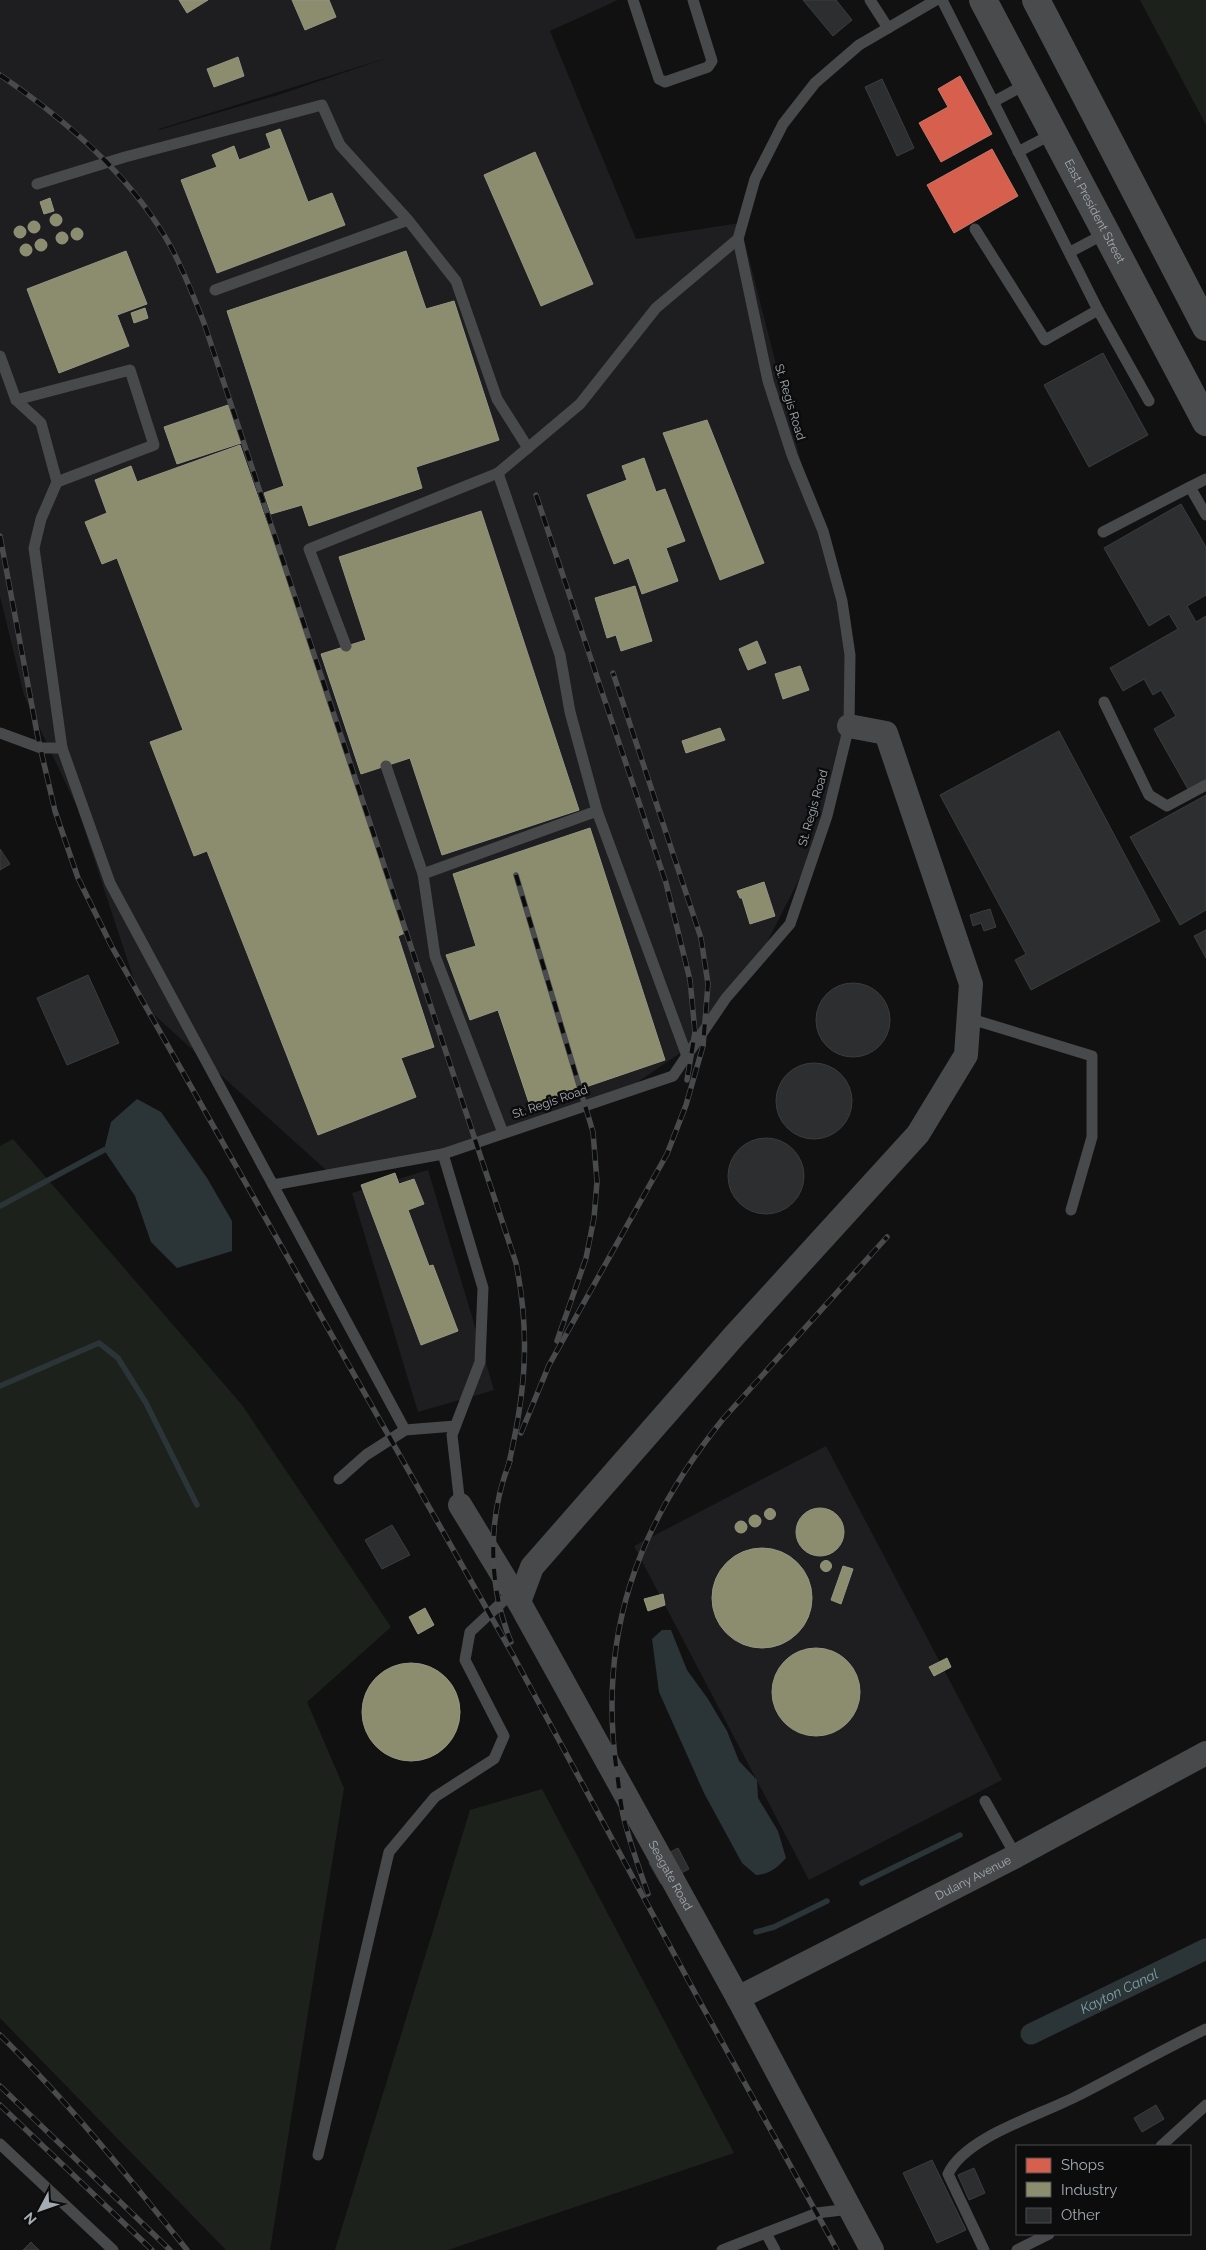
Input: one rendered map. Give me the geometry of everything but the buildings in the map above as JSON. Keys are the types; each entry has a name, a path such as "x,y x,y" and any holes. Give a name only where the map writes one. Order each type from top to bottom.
{"main road":[{"name":"East President Street","path":"983,0 1206,422"},
{"path":"1036,0 1206,327"}],"street":[{"path":"516,1597 532,1568 734,1336 918,1134 966,1055 971,984 886,733 849,726"},
{"name":"Seagate Road","path":"460,1506 516,1597 738,1998 872,2250"},
{"name":"Dulany Avenue","path":"738,1998 1016,1856 1206,1753"}],"lane":[{"path":"633,0 659,79 665,82 708,66 712,60 693,0"},
{"path":"870,0 888,28"},
{"name":"St. Regis Road","path":"273,1185 444,1154 673,1076 726,998 790,924 827,816 849,726 850,655 842,601 823,531 792,455 768,381 738,239 755,179 783,124 815,84 859,45 936,0"},
{"path":"942,0 1098,310 1149,401"},
{"path":"993,102 1028,83"},
{"path":"37,184 125,157 322,106 340,145 408,220 456,281 497,399 528,448"},
{"path":"1018,152 1054,133"},
{"path":"215,290 408,220"},
{"path":"975,229 1045,340 1098,310"},
{"path":"1070,252 1107,233"},
{"path":"346,646 309,549 498,473 580,404 656,308 738,239"},
{"path":"0,356 16,400 41,423 57,482 40,519 34,548 62,748 110,883 405,1430"},
{"path":"16,400 130,370 154,445 57,482"},
{"path":"498,473 560,655 570,712 597,810 687,1056"},
{"path":"1103,532 1206,479"},
{"path":"1190,487 1206,515"},
{"path":"1104,702 1149,795 1167,806 1206,785"},
{"path":"0,733 41,748 62,748"},
{"path":"386,766 423,874 435,956 503,1133"},
{"path":"423,874 597,810"},
{"path":"968,1018 1092,1056 1092,1137 1071,1210"},
{"path":"444,1154 483,1288 480,1362 452,1434 460,1506"},
{"path":"339,1479 366,1455 405,1430 455,1426"},
{"path":"318,2155 389,1852 435,1797 494,1759 504,1736 465,1660 470,1632 516,1597"},
{"path":"984,1801 1016,1856"},
{"path":"984,2250 948,2174 953,2163 990,2136 1075,2097 1206,2029"},
{"path":"1162,2145 1206,2105"},
{"path":"0,2144 113,2250"},
{"path":"722,2250 817,2213 850,2209"},
{"path":"766,2233 775,2250"},
{"path":"1017,2250 1047,2235"}],"shaded area":[{"path":"0,0 618,0 550,31 636,239 740,223 850,655 838,770 817,844 757,962 695,1043 623,1092 443,1154 326,1170 142,1004 77,807 24,695 0,596","holes":["390,57 278,95 159,130"]},
{"path":"1140,0 1206,0 1206,125"},
{"path":"137,1099 161,1112 207,1178 232,1221 232,1251 177,1268 151,1242 135,1196 104,1150 111,1122"},
{"path":"13,1139 242,1405 391,1627 307,1702 344,1788 270,2250 226,2250 0,2018 0,1146"},
{"path":"428,1170 494,1390 418,1412 352,1193"},
{"path":"826,1446 1002,1780 809,1880 634,1546"},
{"path":"662,1630 671,1630 687,1670 708,1699 727,1731 739,1761 757,1780 758,1798 778,1831 786,1858 769,1872 756,1875 742,1863 704,1793 659,1692 652,1639"},
{"path":"542,1789 734,2153 448,2250 335,2250 470,1810"}],"waterway":[{"path":"0,1206 104,1150"},
{"path":"0,1386 99,1343 118,1358 146,1403 197,1505"},
{"path":"862,1883 960,1835"},
{"path":"756,1932 774,1927 827,1901"},
{"name":"Kayton Canal","path":"1031,2034 1206,1949"}],"railway":[{"path":"0,75 73,130 96,151 137,196 171,247 204,323 516,1263 521,1290 525,1341 519,1415 508,1467"},
{"path":"536,495 666,883 690,980 695,1032 687,1080"},
{"path":"0,536 38,738 55,811 78,878 112,947 514,1657 700,2002 837,2250"},
{"path":"521,1433 549,1365 667,1154 686,1105 703,1046 708,984 701,938 613,673"},
{"path":"516,875 593,1132 597,1182 594,1218 586,1258 557,1341"},
{"path":"648,1894 623,1815 612,1723 613,1675 619,1629 630,1584 646,1542 667,1500 693,1459 723,1419 887,1237"},
{"path":"510,1461 497,1505 493,1552 498,1598 511,1642"},
{"path":"0,2035 73,2113 187,2250"},
{"path":"0,2086 170,2250"},
{"path":"0,2105 152,2250"}]}
